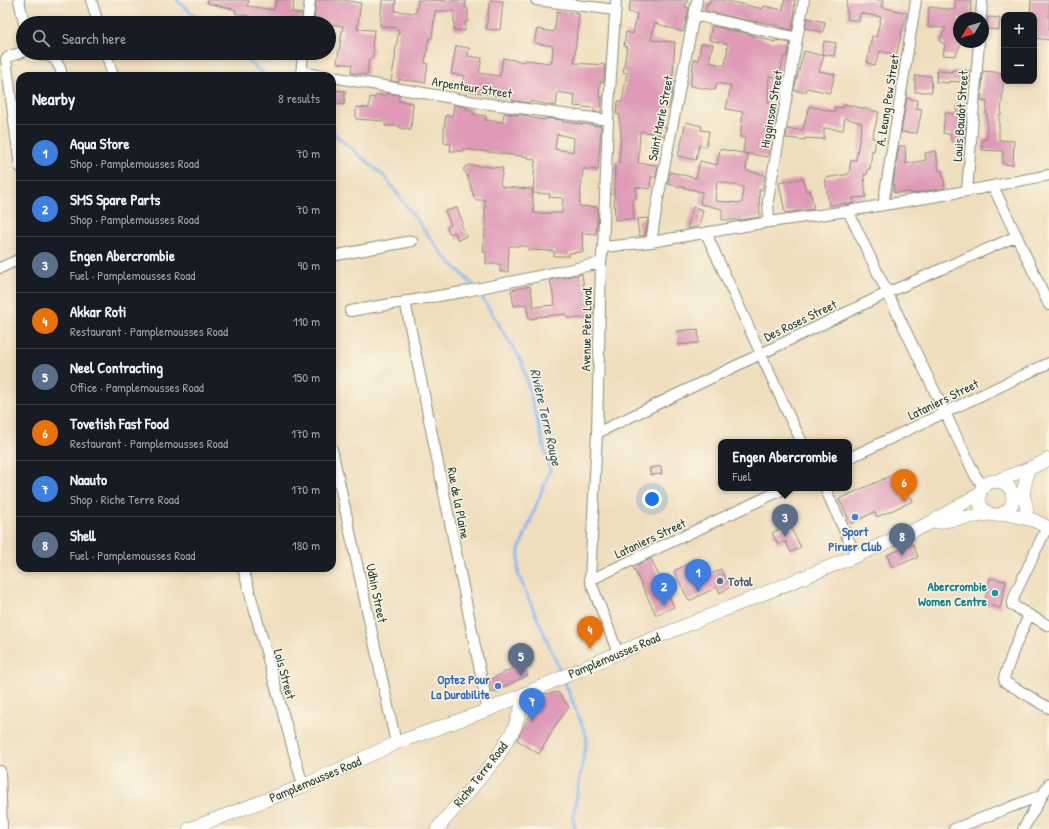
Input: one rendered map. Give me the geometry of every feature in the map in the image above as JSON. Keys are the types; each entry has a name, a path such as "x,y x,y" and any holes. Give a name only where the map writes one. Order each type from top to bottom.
{"main road":[{"path":"1003,513 1010,506 1012,495 1031,471 1049,460"},
{"name":"Pamplemousses Road","path":"189,829 303,786 396,743 488,710 618,653 856,556 928,524 986,487 1031,471"},
{"path":"1030,515 1023,493 1031,471"},
{"path":"1030,515 1003,513 996,515 989,514 980,504 986,487 1002,483 1030,515 1048,527"},
{"name":"Pamplemousses Road","path":"928,524 989,514"},
{"name":"Riche Terre Road","path":"437,829 496,758 514,729 526,693"}],"street":[{"path":"19,0 22,16"},
{"path":"91,0 96,16"},
{"path":"308,16 310,0"},
{"path":"536,0 616,5"},
{"name":"Saint Marie Street","path":"651,242 697,0"},
{"name":"Higginson Street","path":"769,222 768,200 804,0"},
{"name":"A. Leung Pew Street","path":"883,205 916,0"},
{"path":"981,12 982,0"},
{"name":"Avenue Père Laval","path":"616,5 608,120 603,247 601,263 597,433 590,580 618,653"},
{"path":"694,15 797,38"},
{"name":"Louis Baudot Street","path":"967,191 979,48"},
{"path":"16,54 6,59 16,136"},
{"path":"55,60 61,72"},
{"path":"108,60 112,72"},
{"path":"301,72 303,60"},
{"name":"Arpenteur Street","path":"336,79 475,102 608,120"},
{"path":"603,247 651,242 769,222 848,211 967,191 1049,175"},
{"path":"993,186 1049,305"},
{"path":"848,211 976,477 986,487"},
{"path":"706,233 800,439"},
{"name":"Des Roses Street","path":"597,433 887,293 1017,236"},
{"path":"336,255 412,241"},
{"path":"0,268 16,260"},
{"path":"350,311 462,292 601,263"},
{"name":"Rue de la Plaine","path":"405,301 488,710"},
{"name":"Lataniers Street","path":"852,457 1049,363"},
{"name":"Udhin Street","path":"336,467 396,743"},
{"name":"Lataniers Street","path":"590,580 780,491"},
{"path":"826,491 856,556"},
{"path":"1048,527 1012,602 1013,606 1049,626"},
{"name":"Lois Street","path":"244,572 303,786"},
{"path":"1029,615 1014,649 1004,678 1005,682 1049,708"},
{"path":"0,771 2,829"},
{"path":"1022,829 1049,785"},
{"path":"954,829 1042,795"}],"building":[{"path":"208,0 249,0 247,6 274,10 276,0 294,0 292,12 302,14 302,16 248,16 235,13 236,10 207,3"},
{"path":"316,0 344,0 361,3 357,29 374,30 372,47 374,48 372,59 369,59 367,75 351,73 352,65 337,63 343,26 336,25 336,16 315,16"},
{"path":"382,0 396,0 395,11 416,13 418,0 466,1 465,8 468,8 468,22 465,22 465,31 454,30 454,11 435,11 432,38 429,38 425,63 428,64 425,83 399,79 399,82 391,81 399,30 397,30 397,28 380,26"},
{"path":"490,0 503,1 500,30 486,29"},
{"path":"631,0 688,0 685,7 689,8 683,32 655,23 651,40 675,42 673,73 669,88 673,89 668,109 664,108 660,126 666,127 664,136 640,132 638,163 658,165 656,177 651,177 650,189 636,187 636,199 633,199 634,219 615,220 615,163 619,163 621,130 619,123 620,115 616,114 618,101 622,102 627,73 623,72 627,47 624,46 626,32 633,34 637,14 628,12"},
{"path":"710,0 724,0 763,9 764,6 783,10 784,0 795,0 792,30 705,11 707,3 709,4"},
{"path":"847,0 883,0 881,7 907,13 896,55 880,51 875,65 867,63 872,36 876,37 881,17 860,13 859,21 847,19"},
{"path":"955,0 971,0 970,12 953,12 953,48 959,48 955,56 943,55 945,44 939,41 946,28 928,27 929,7 955,10"},
{"path":"1031,0 1049,0 1049,40 1037,38 1037,12 1030,12"},
{"path":"557,11 579,14 574,63 605,65 604,82 600,82 599,97 602,97 601,112 594,112 594,108 574,106 575,95 558,92 556,106 530,101 529,103 512,100 512,98 507,97 463,90 465,76 451,74 456,46 469,48 468,56 482,58 479,73 500,76 503,58 525,62 525,60 550,63 550,60 552,61 553,46 534,43 537,29 554,32"},
{"path":"989,17 1000,18 999,30 989,29"},
{"path":"807,18 825,22 823,32 805,28"},
{"path":"712,26 753,35 775,42 776,40 790,43 787,57 784,56 779,78 769,76 768,104 776,105 776,119 768,157 743,153 745,137 740,137 743,112 726,109 731,86 717,83 715,90 690,86 694,59 698,60 701,44 713,44 709,62 725,66 728,44 709,40"},
{"path":"824,41 836,43 834,56 822,54"},
{"path":"804,51 824,56 819,71 835,74 830,93 807,88 806,93 794,90"},
{"path":"952,70 970,71 969,83 949,81 949,83 936,82 937,71 952,72"},
{"path":"983,71 1001,73 1001,84 1003,84 1001,115 999,115 999,140 1014,141 1013,165 1002,164 1003,151 982,150 983,139 987,139 987,102 981,101"},
{"path":"915,76 931,76 932,92 915,92"},
{"path":"337,90 345,91 344,105 336,104"},
{"path":"386,93 399,95 399,101 413,103 411,130 400,128 400,126 385,126 385,121 356,119 356,107 369,108 370,97 375,98 376,95 386,96"},
{"path":"907,98 917,100 916,108 922,109 917,133 901,132"},
{"path":"845,104 879,112 872,138 876,139 874,151 872,150 870,169 868,169 867,175 864,174 866,197 853,198 854,203 846,205 846,203 829,206 825,178 849,174 851,160 856,160 862,123 845,118 843,130 824,128 824,139 805,138 805,140 786,138 787,129 803,130 809,106 835,112 835,107 843,108"},
{"path":"454,105 473,110 473,114 486,116 485,120 503,122 504,113 545,120 545,118 563,120 563,122 601,126 598,170 583,169 579,206 598,207 596,234 582,233 583,252 569,253 569,256 554,256 554,251 528,250 528,246 509,246 508,272 500,272 500,264 486,264 486,252 483,252 486,221 485,200 475,200 467,175 463,169 468,165 503,168 500,185 503,186 502,187 532,189 534,213 562,213 563,198 549,197 550,194 533,193 535,160 528,158 529,157 463,149 463,151 450,151 451,144 444,143 444,127 446,115 452,116","holes":["557,134 574,138 573,152 555,149"]},
{"path":"957,105 967,106 964,145 957,144 957,142 951,142 951,135 943,133 945,113 956,114"},
{"path":"686,122 702,126 701,130 709,131 706,147 699,145 696,160 678,156"},
{"path":"899,146 905,146 906,164 926,160 925,153 936,151 939,171 942,170 945,188 911,194 911,192 894,193 893,182"},
{"path":"720,149 748,154 746,170 765,175 762,190 759,189 760,217 741,220 722,220 722,209 700,204 702,192 668,184 670,172 696,178 700,161 717,165","holes":["717,181 743,187 742,203 715,201"]},
{"path":"803,178 806,191 810,190 814,209 785,213 779,183"},
{"path":"693,207 703,210 699,226 687,229"},
{"path":"457,208 463,223 461,224 467,236 458,240 455,232 450,234 447,227 451,225 445,211"},
{"path":"648,218 645,235 639,236 637,219"},
{"path":"582,274 584,288 587,288 588,303 593,303 593,318 567,318 567,314 529,319 526,304 514,306 511,290 530,286 534,307 555,305 550,280"},
{"path":"698,329 699,343 678,345 677,331"},
{"path":"661,466 662,474 650,475 650,468"},
{"path":"899,472 913,501 877,517 874,512 851,524 839,499"},
{"path":"789,525 801,547 791,552 785,541 778,545 772,533"},
{"path":"913,544 918,557 892,568 887,555"},
{"path":"651,559 674,607 656,615 633,567"},
{"path":"691,562 700,580 721,569 730,587 720,593 717,587 689,601 674,571"},
{"name":"Abercrombie Women Centre","path":"990,578 1006,581 1000,608 984,604"},
{"path":"522,664 528,675 493,692 489,680"},
{"path":"558,692 569,707 555,726 539,754 517,740 532,711 529,709 535,698 544,694"}],"waterway":[{"name":"Rivière Terre Rouge","path":"177,0 194,16"},
{"name":"Rivière Terre Rouge","path":"247,60 261,72"},
{"name":"Rivière Terre Rouge","path":"336,135 385,177 442,254 475,287"},
{"name":"Rivière Terre Rouge","path":"478,291 522,362 550,470 519,550 518,574 562,675"},
{"name":"Rivière Terre Rouge","path":"564,680 587,738 573,817 575,829"}],"place":[{"name":"Tovetish Fast Food","path":"904,502"},
{"name":"Sport Piruer Club","path":"855,517"},
{"name":"Engen Abercrombie","path":"785,537"},
{"name":"Shell","path":"902,556"},
{"name":"Total","path":"720,581"},
{"name":"Aqua Store","path":"698,592"},
{"name":"Abercrombie Women Centre","path":"995,593"},
{"name":"SMS Spare Parts","path":"664,606"},
{"name":"Akkar Roti","path":"590,649"},
{"name":"Neel Contracting","path":"521,676"},
{"name":"Optez Pour La Durabilite","path":"498,686"},
{"name":"Naauto","path":"532,721"}]}
